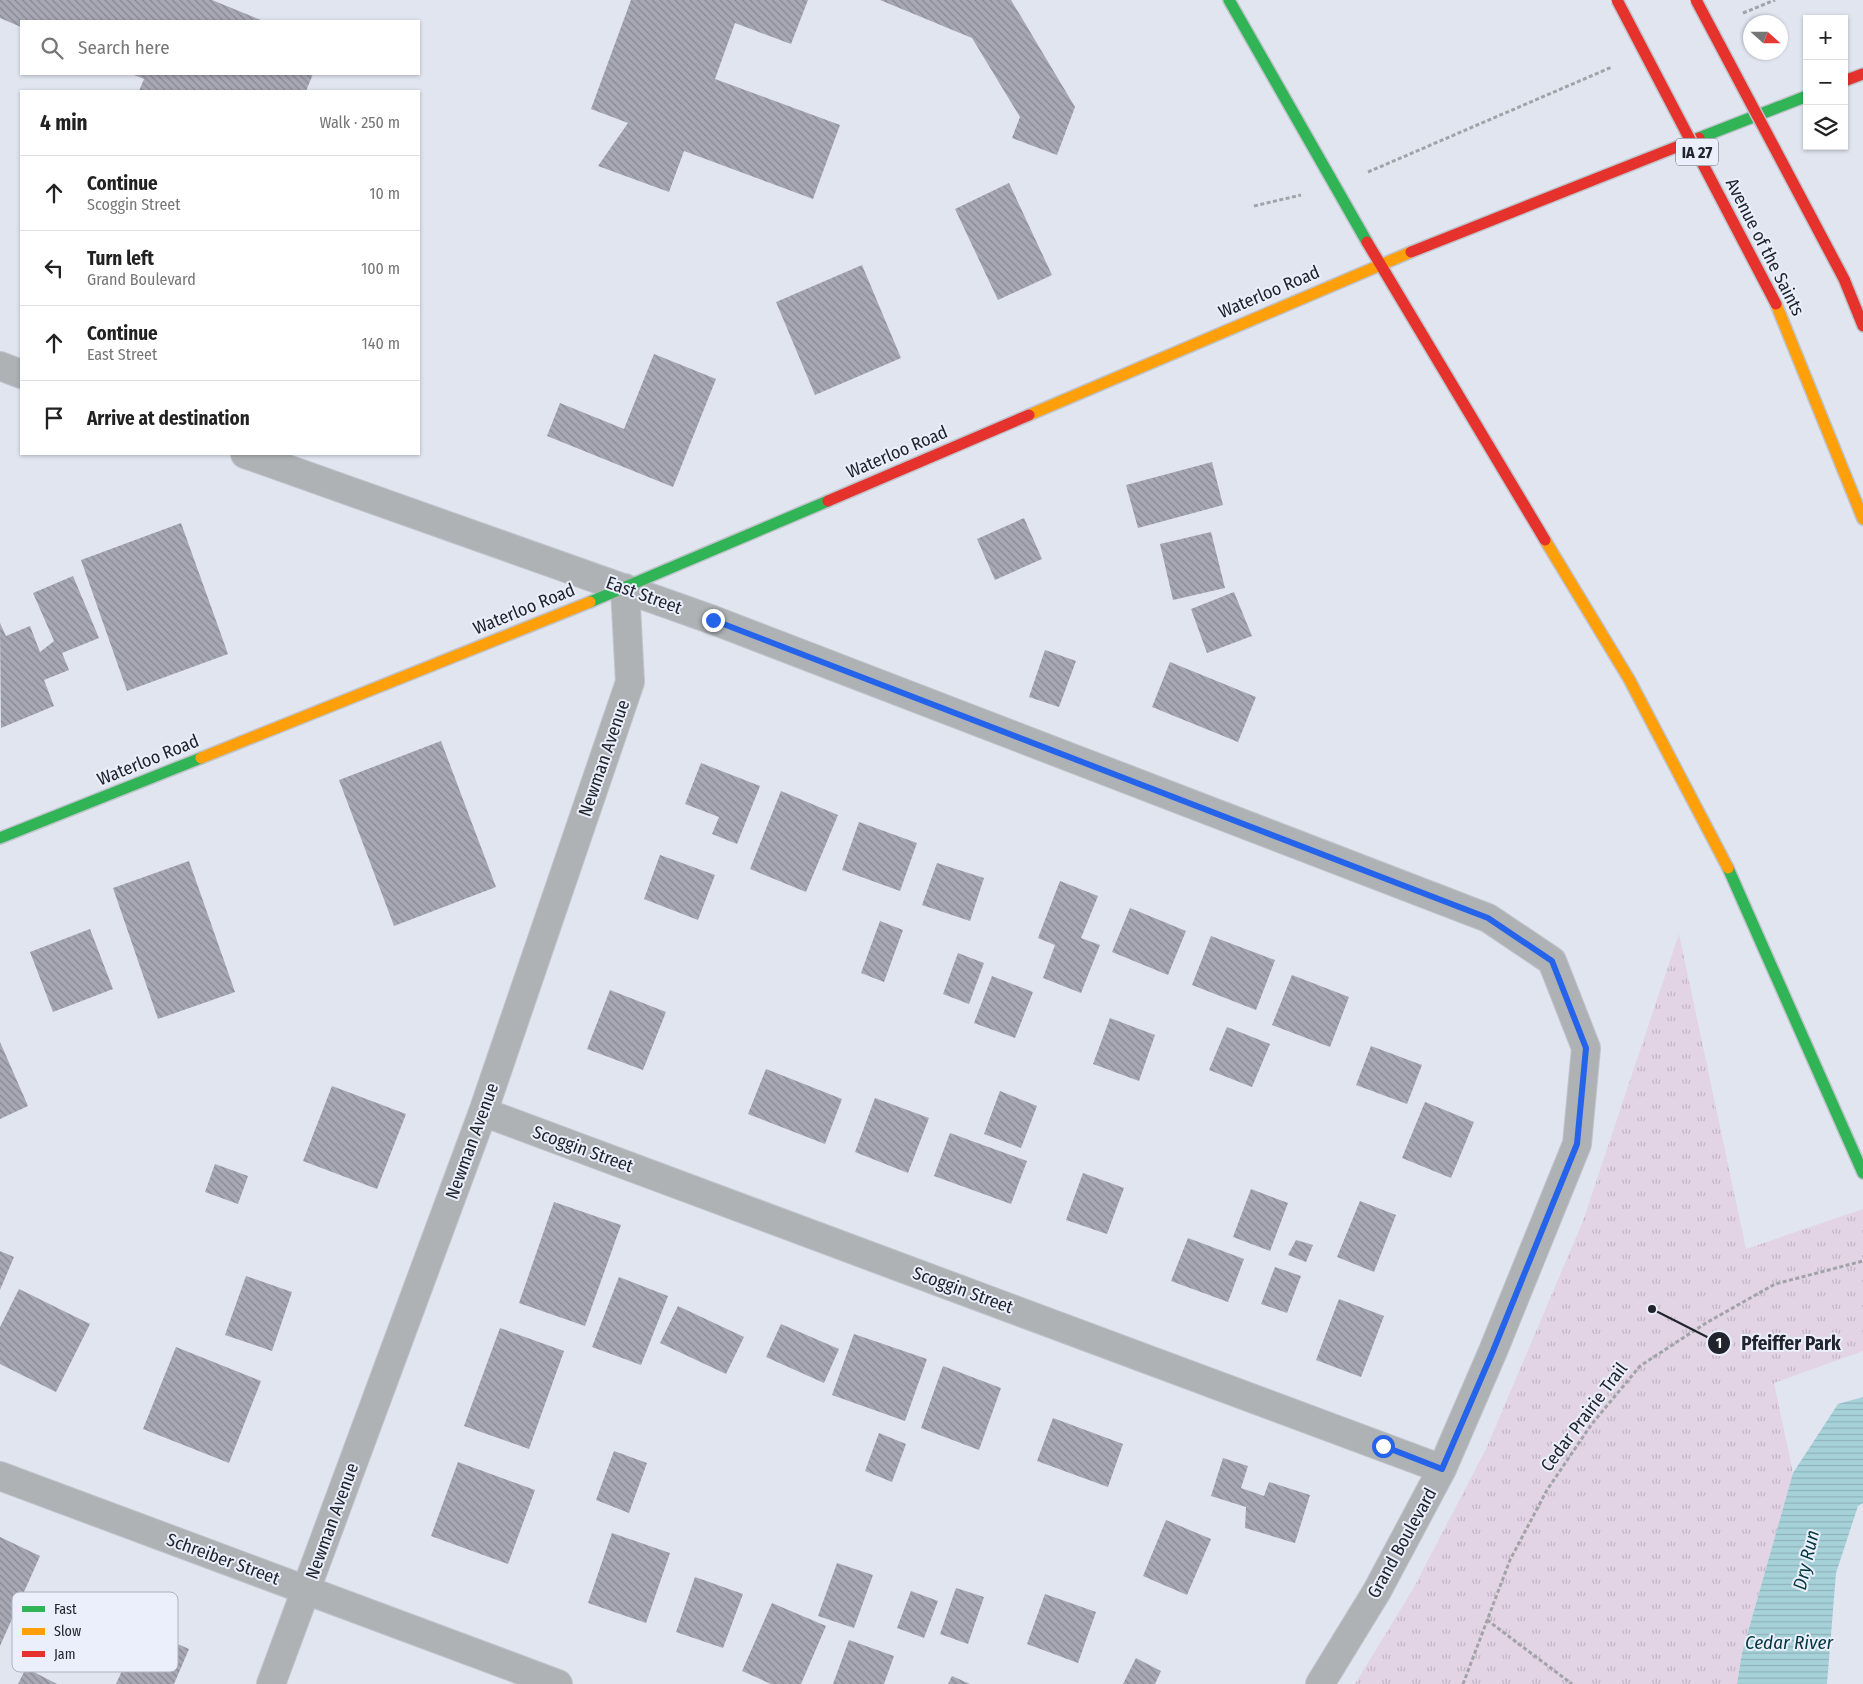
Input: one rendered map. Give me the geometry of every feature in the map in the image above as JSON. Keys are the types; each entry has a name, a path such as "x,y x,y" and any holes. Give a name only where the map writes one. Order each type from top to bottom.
{"main road":[{"path":"1229,0 1279,84 1379,264 1629,679 1732,875 1863,1173"},
{"name":"Avenue of the Saints","path":"1617,0 1776,304 1863,519"},
{"path":"1696,0 1844,279 1863,326"},
{"path":"1848,80 1863,74"},
{"name":"Waterloo Road","path":"0,838 625,588 1379,264 1803,98"}],"street":[{"path":"0,366 20,374"},
{"name":"East Street","path":"248,455 625,588 1488,918"},
{"name":"Newman Avenue","path":"271,1684 483,1112 630,682 625,588"},
{"name":"Grand Boulevard","path":"1320,1684 1377,1591 1442,1469 1493,1351 1577,1144 1586,1048 1552,961 1488,918"},
{"name":"Scoggin Street","path":"483,1112 1442,1469"},
{"name":"Schreiber Street","path":"0,1476 558,1684"}],"path":[{"path":"1738,15 1775,0"},
{"path":"1254,206 1335,187 1619,64"},
{"name":"Cedar Prairie Trail","path":"1463,1684 1510,1560 1546,1490 1591,1425 1640,1366 1706,1323 1775,1284 1863,1261"},
{"path":"1487,1620 1572,1684"}],"green space":[{"path":"1679,934 1746,1249 1863,1209 1863,1351 1774,1383 1793,1473 1742,1653 1737,1684 1355,1684 1413,1589 1486,1449 1583,1221"}],"water":[{"name":"Cedar River","path":"1863,1397 1863,1503 1858,1506 1836,1573 1827,1684 1737,1684 1742,1653 1793,1473 1838,1404"}],"building":[{"path":"0,0 212,0 261,20 20,20 20,27 0,18"},
{"path":"631,0 808,0 791,44 735,23 715,79 840,125 813,199 684,151 669,192 598,166 628,123 591,109"},
{"path":"880,0 1011,0 1075,107 1057,155 1012,138 1020,117 972,38"},
{"path":"134,75 313,75 306,90 139,90 144,79"},
{"path":"1009,183 1052,275 998,300 955,209"},
{"path":"862,265 901,358 815,395 776,302"},
{"path":"654,354 716,379 673,487 547,436 560,403 624,429"},
{"path":"1212,462 1223,505 1138,528 1126,485"},
{"path":"1024,518 1042,559 995,580 977,539"},
{"path":"181,523 228,654 127,691 81,560"},
{"path":"1211,532 1225,588 1173,600 1160,544"},
{"path":"73,576 99,638 62,653 69,670 44,680 54,706 1,728 0,623 6,636 30,626 40,652 54,641 33,593"},
{"path":"1234,592 1252,636 1207,653 1191,609"},
{"path":"1045,650 1076,661 1059,707 1029,697"},
{"path":"1170,662 1256,697 1238,742 1152,707"},
{"path":"441,741 496,887 394,926 339,780"},
{"path":"701,763 760,786 737,844 712,834 719,817 685,804"},
{"path":"781,791 838,815 806,892 750,869"},
{"path":"859,822 917,843 900,891 842,870"},
{"path":"660,855 715,875 698,920 644,899"},
{"path":"189,861 235,992 158,1019 113,888"},
{"path":"937,863 984,878 970,921 922,905"},
{"path":"1060,881 1098,896 1081,938 1100,945 1081,993 1043,978 1055,945 1038,938"},
{"path":"1130,908 1186,931 1168,975 1112,952"},
{"path":"880,921 903,930 884,982 861,973"},
{"path":"90,929 113,989 53,1012 30,952"},
{"path":"1211,936 1275,960 1256,1010 1192,985"},
{"path":"958,953 984,963 969,1004 943,994"},
{"path":"1292,975 1349,997 1330,1047 1272,1025"},
{"path":"992,976 1033,992 1015,1038 974,1023"},
{"path":"610,990 666,1012 643,1070 587,1049"},
{"path":"1110,1018 1155,1035 1139,1081 1093,1064"},
{"path":"1227,1027 1270,1044 1252,1087 1209,1070"},
{"path":"0,1042 28,1106 0,1119"},
{"path":"1371,1046 1422,1065 1407,1104 1356,1085"},
{"path":"766,1069 842,1099 825,1144 748,1114"},
{"path":"332,1086 406,1114 377,1189 303,1161"},
{"path":"1000,1091 1037,1106 1021,1148 984,1134"},
{"path":"875,1098 929,1118 908,1173 855,1152"},
{"path":"1425,1102 1474,1122 1451,1178 1402,1158"},
{"path":"950,1133 1027,1161 1011,1204 934,1176"},
{"path":"215,1164 248,1176 238,1204 205,1192"},
{"path":"1083,1173 1124,1188 1107,1234 1066,1220"},
{"path":"1251,1189 1288,1203 1270,1251 1233,1237"},
{"path":"1360,1201 1396,1215 1374,1272 1337,1257"},
{"path":"554,1202 621,1225 585,1326 519,1303"},
{"path":"1188,1238 1244,1259 1228,1302 1171,1281"},
{"path":"1296,1240 1313,1245 1306,1262 1288,1255"},
{"path":"0,1251 14,1257 0,1290"},
{"path":"1275,1267 1301,1276 1287,1313 1261,1304"},
{"path":"246,1276 292,1292 272,1351 225,1335"},
{"path":"619,1277 668,1296 641,1365 592,1347"},
{"path":"19,1289 90,1324 56,1392 0,1364 0,1327"},
{"path":"1339,1299 1384,1316 1361,1377 1316,1360"},
{"path":"678,1306 744,1337 726,1374 660,1343"},
{"path":"781,1324 839,1349 824,1383 766,1357"},
{"path":"500,1328 564,1351 529,1449 464,1426"},
{"path":"854,1334 927,1359 905,1421 832,1395"},
{"path":"176,1347 261,1381 229,1463 143,1429"},
{"path":"943,1366 1001,1388 979,1450 921,1428"},
{"path":"1053,1418 1123,1444 1108,1487 1037,1461"},
{"path":"879,1433 906,1444 892,1482 865,1471"},
{"path":"614,1451 647,1463 629,1513 596,1500"},
{"path":"1223,1458 1248,1466 1241,1488 1264,1496 1269,1482 1310,1495 1295,1543 1245,1528 1246,1507 1211,1496"},
{"path":"458,1462 535,1490 508,1564 431,1536"},
{"path":"1166,1520 1211,1539 1187,1595 1143,1576"},
{"path":"612,1533 670,1553 646,1623 588,1603"},
{"path":"0,1537 40,1556 24,1592 12,1592 12,1619 0,1646"},
{"path":"837,1563 873,1575 854,1628 818,1616"},
{"path":"695,1577 743,1594 723,1648 676,1632"},
{"path":"956,1588 984,1597 968,1644 940,1634"},
{"path":"911,1591 938,1601 924,1638 897,1628"},
{"path":"1045,1594 1096,1612 1078,1663 1027,1644"},
{"path":"772,1603 826,1626 801,1684 771,1684 742,1671"},
{"path":"849,1640 894,1656 884,1684 833,1684"},
{"path":"178,1644 189,1649 174,1684 116,1684 121,1672 178,1672"},
{"path":"1136,1658 1161,1671 1155,1684 1123,1684"},
{"path":"24,1672 34,1672 57,1684 18,1684"},
{"path":"952,1676 970,1684 948,1684"}],"traffic: fast":[{"path":"1229,0 1367,242"},
{"path":"1699,138 1803,98"},
{"path":"590,602 828,501"},
{"path":"0,838 201,758"},
{"path":"1728,868 1863,1173"}],"traffic: slow":[{"path":"1029,415 1411,252"},
{"path":"1776,304 1863,519"},
{"path":"1545,540 1629,679 1728,868"},
{"path":"201,758 590,602"}],"traffic: jam":[{"path":"1617,0 1776,304"},
{"path":"1696,0 1844,279"},
{"path":"1848,80 1863,74"},
{"path":"1411,252 1699,138"},
{"path":"1367,242 1545,540"},
{"path":"1844,279 1863,326"},
{"path":"828,501 1029,415"}],"place":[{"name":"Pfeiffer Park","path":"1652,1309"}],"route":[{"path":"713,620 1488,918 1552,961 1586,1048 1577,1144 1493,1351 1442,1469 1383,1446"}],"water label":[{"name":"Dry Run","path":"1806,1560"}]}
